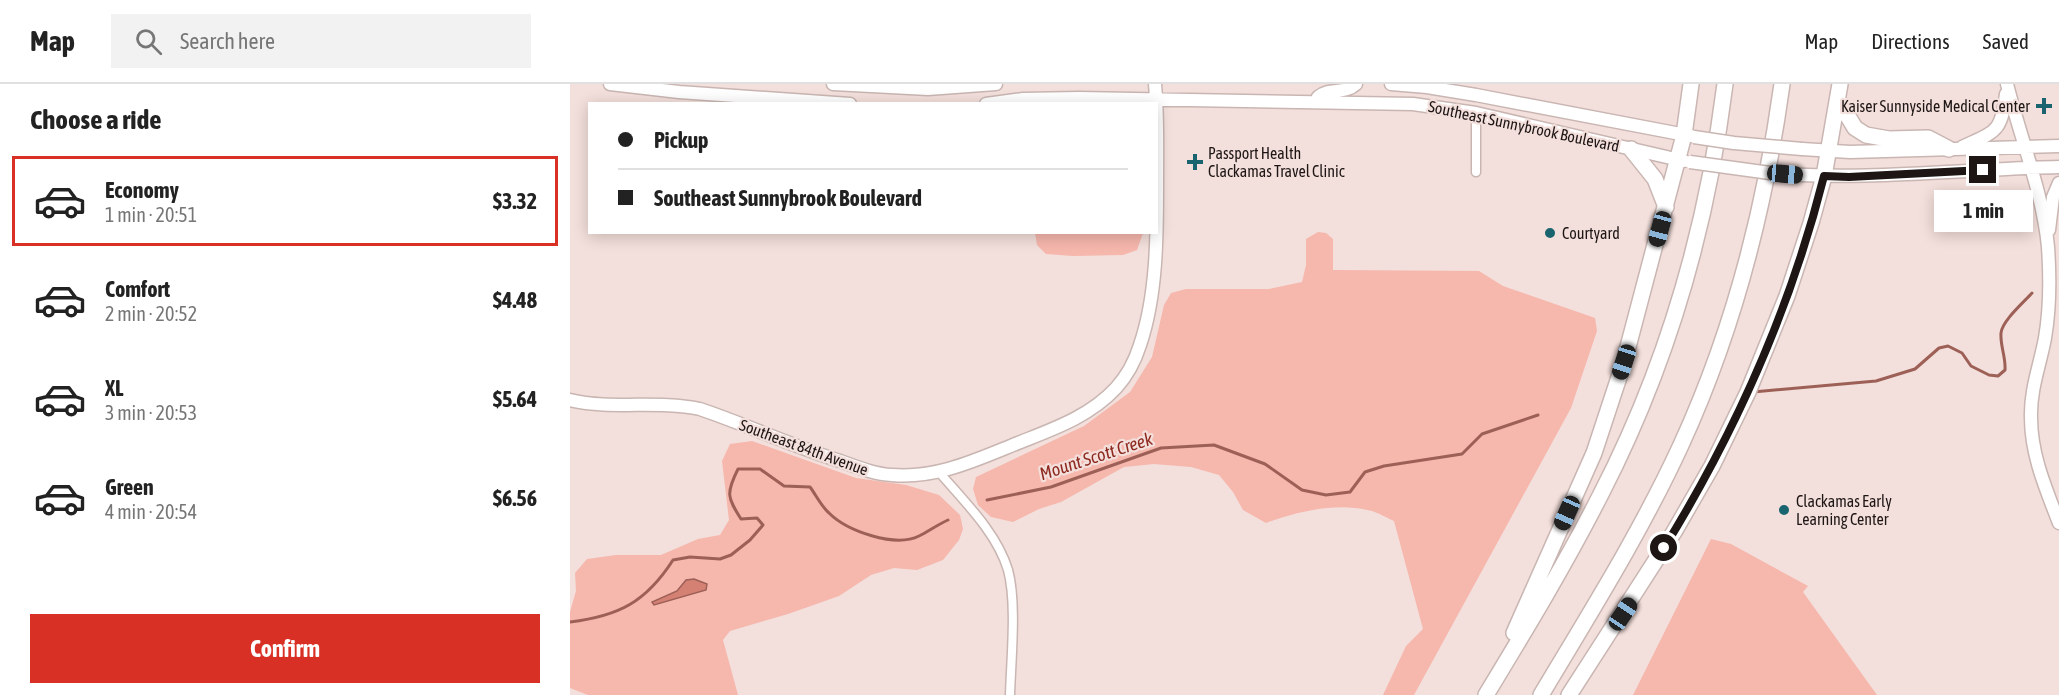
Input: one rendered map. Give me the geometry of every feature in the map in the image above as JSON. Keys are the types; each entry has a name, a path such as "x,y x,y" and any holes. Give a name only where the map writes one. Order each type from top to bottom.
{"highway":[{"path":"1486,695 1602,431 1624,362 1666,207 1684,161 1689,136 1691,84"},
{"path":"1718,84 1719,130"},
{"path":"1486,695 1560,571 1602,493 1638,417 1684,288 1705,205 1725,84"},
{"path":"1541,695 1629,544 1681,446 1694,414 1740,284 1776,127 1782,84"},
{"path":"1569,695 1634,597 1712,466 1752,382 1787,296 1811,223 1824,176 1840,84"},
{"path":"1838,100 1851,123 1866,135 1889,139 1928,138 1954,149"},
{"path":"1631,148 1655,179 1666,207"}],"main road":[{"path":"610,84 679,92 822,102"},
{"path":"833,84 928,89 996,84"},
{"name":"Southeast 84th Avenue","path":"1155,84 1156,102"},
{"path":"1318,101 1318,97 1324,92 1345,91 1356,84"},
{"name":"Southeast Sunnybrook Boulevard","path":"1391,84 1476,89 1689,136 1734,143 1850,152 2059,146"},
{"path":"2007,85 2040,202 2048,246"},
{"path":"1954,149 1999,127 2004,112 2007,85"},
{"path":"1476,89 1476,114"},
{"name":"Southeast Sunnybrook Boulevard","path":"1009,102 1054,98 1403,103 1476,114 1684,161 1739,170 1799,175 1849,177 2059,167"},
{"path":"2059,183 2053,196 2048,246 2048,300 2045,335 2033,387 2031,429 2040,473 2059,523"},
{"name":"Southeast 84th Avenue","path":"570,400 585,403 682,405 717,415 872,472 914,476 939,472 977,460 1065,425 1090,410 1117,387 1133,363 1144,331 1152,290 1156,234"}],"street":[{"path":"1476,114 1476,172"},
{"path":"939,472 993,539 1007,568 1012,588 1010,695"}],"shaded area":[{"path":"1318,232 1326,233 1333,239 1333,270 1479,271 1503,286 1595,318 1597,331 1571,408 1414,695 1383,695 1406,646 1423,629 1394,521 1380,514 1359,508 1318,509 1266,523 1243,510 1233,492 1219,475 1191,467 1154,464 1124,467 1061,502 1039,509 1013,522 991,517 978,505 973,489 976,477 1084,426 1130,392 1152,357 1164,305 1171,293 1186,289 1269,289 1302,282 1306,265 1306,239"},
{"path":"1035,234 1142,234 1137,250 1123,255 1046,254 1037,245"},
{"path":"752,441 856,478 906,485 939,495 960,515 963,529 959,540 943,560 917,570 894,568 871,575 839,596 730,631 723,640 738,695 588,695 570,688 570,612 576,591 575,573 587,559 616,555 661,555 698,539 720,535 729,520 722,461 730,444"},
{"path":"1711,539 1731,544 1808,586 1803,592 1877,695 1633,695"},
{"path":"694,579 707,584 706,590 654,605 652,602 677,591 686,580"}],"waterway":[{"name":"Mount Scott Creek","path":"1753,392 1876,381 1915,369 1939,348 1948,346 1962,353 1971,366 1989,375 1998,376 2005,370 2002,328 2009,317 2032,293"},
{"name":"Mount Scott Creek","path":"987,500 1051,487 1161,448 1214,445 1265,464 1302,490 1326,495 1350,492 1365,472 1384,466 1462,454 1482,434 1538,415"},
{"name":"Mount Scott Creek","path":"570,622 603,616 630,605 652,587 673,560 690,557 720,559 731,555 750,540 763,525 757,518 741,519 733,505 730,490 738,469 760,469 784,486 810,487 824,507 837,520 872,536 897,540 909,539 948,520"}],"place":[{"name":"Kaiser Sunnyside Medical Center","path":"2044,106"},
{"name":"Passport Health Clackamas Travel Clinic","path":"1195,162"},
{"name":"Courtyard","path":"1550,233"},
{"name":"Clackamas Early Learning Center","path":"1784,510"}],"route":[{"path":"1664,548 1712,466 1766,351 1787,296 1824,176 1849,177 1983,170"}]}
